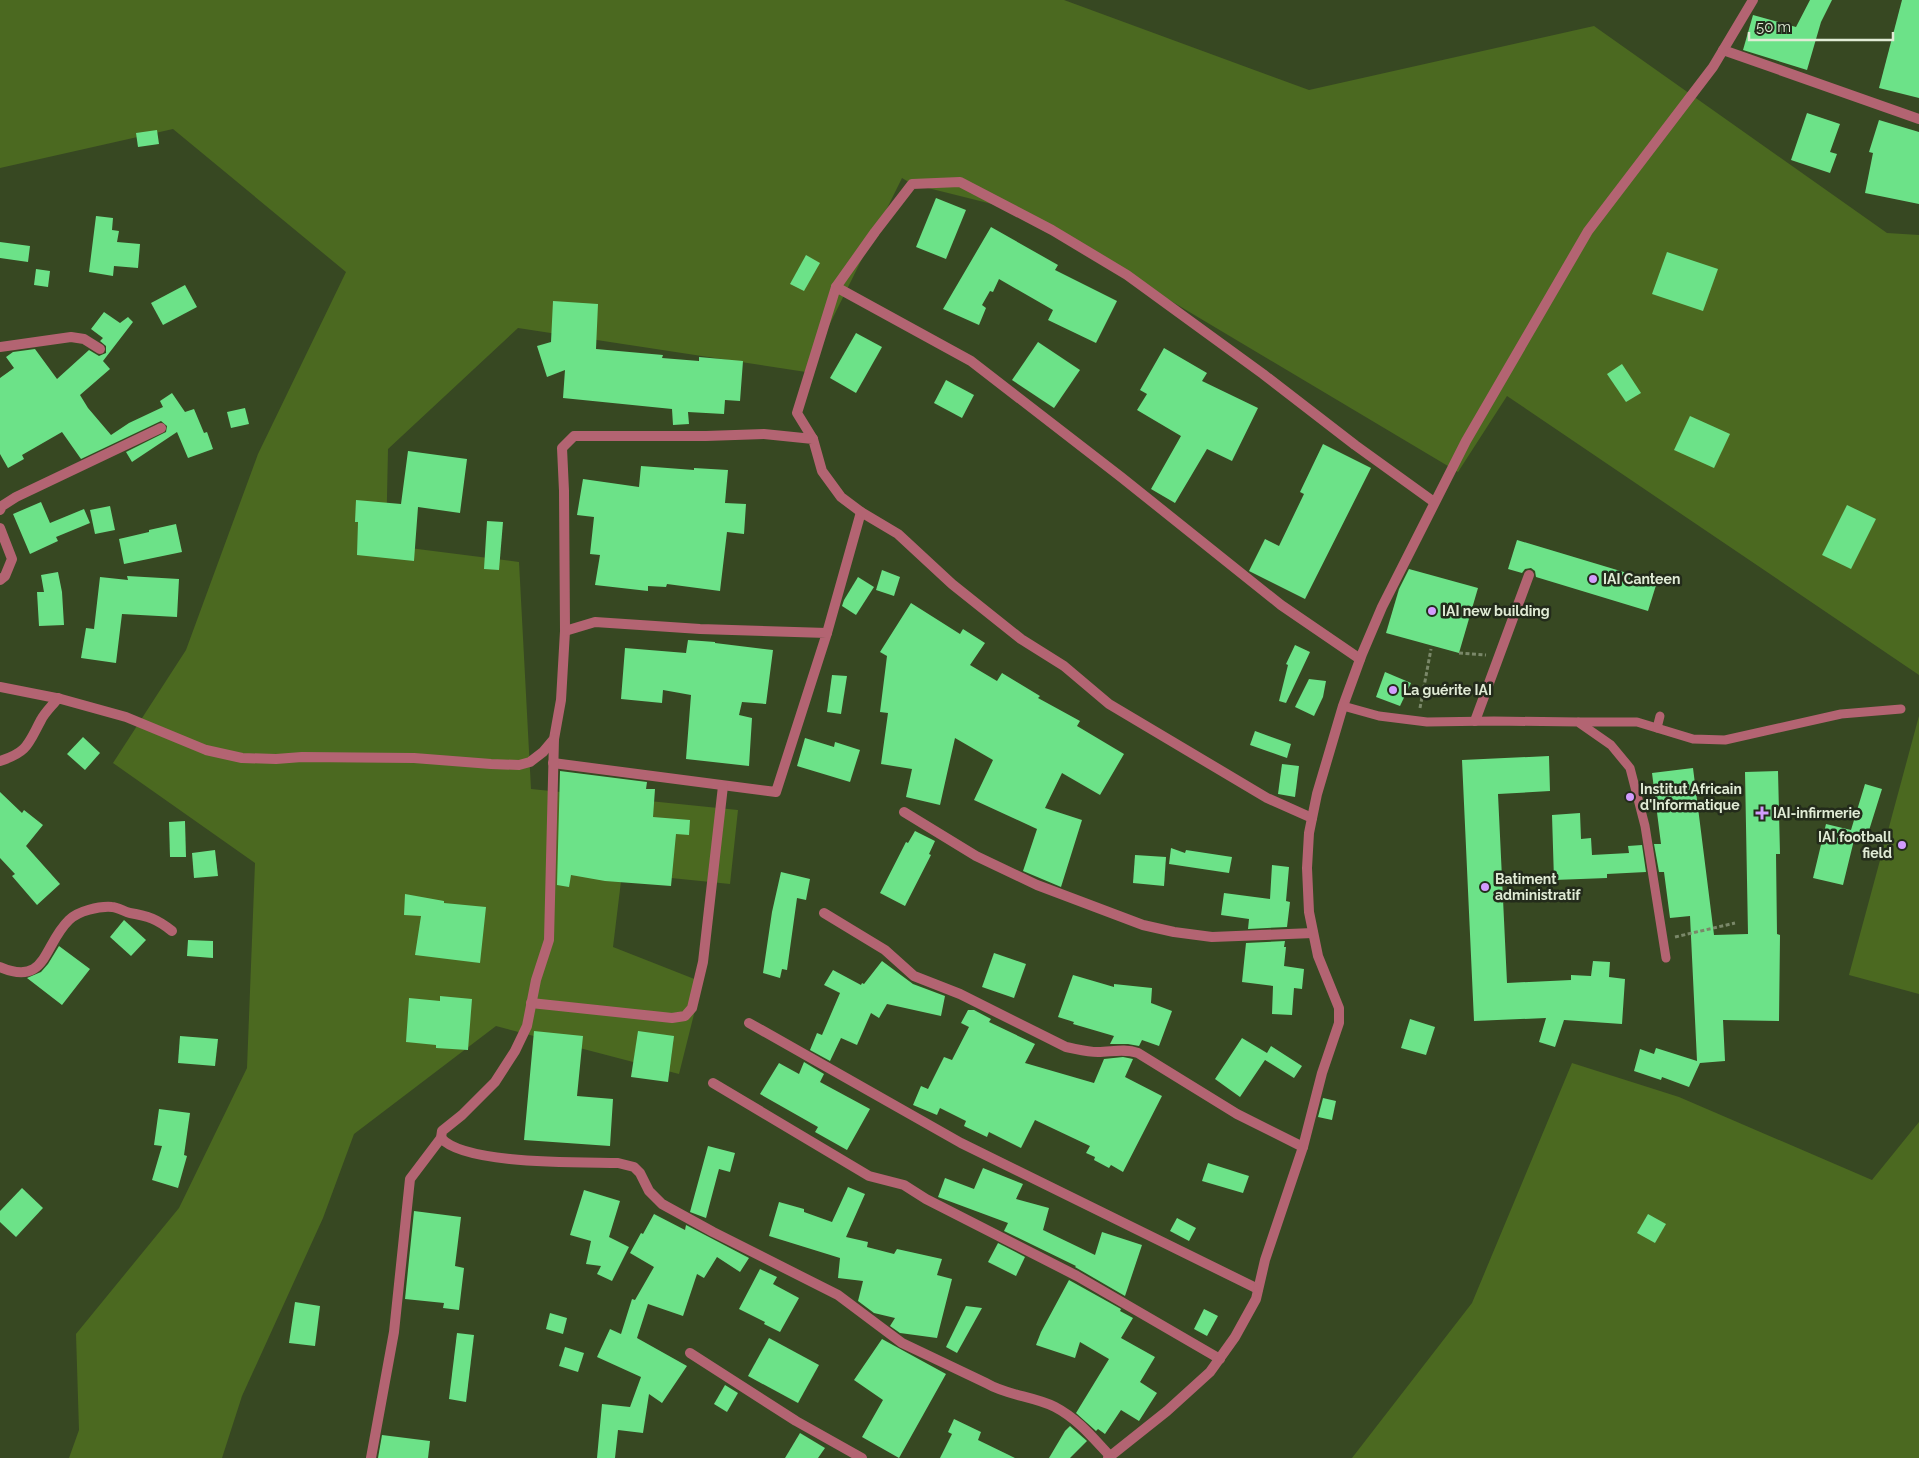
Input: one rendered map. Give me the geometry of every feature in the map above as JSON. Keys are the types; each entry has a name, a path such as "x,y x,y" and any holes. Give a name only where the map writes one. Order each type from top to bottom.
{"street":[{"path":"441,1138 445,1144 476,1155 507,1159 618,1163 634,1167 640,1173 649,1191 662,1204 838,1295 902,1343 999,1390 1054,1407 1080,1424 1109,1457 1200,1382 1220,1359 1249,1314 1303,1147 1322,1073 1339,1024 1339,1008 1318,956 1308,912 1307,868 1312,818 1317,794 1343,706 1360,659 1382,607 1466,441 1588,231 1712,67 1753,0"},
{"path":"1723,50 1919,119"},
{"path":"1312,818 1267,798 1109,704 1064,666 1022,638 952,584 898,534 861,512 841,497 822,471 813,439 797,412 836,287 912,184 960,182 1052,230 1126,275 1263,374 1355,445 1434,502"},
{"path":"836,287 971,361 1121,477 1281,605 1360,659"},
{"path":"0,347 71,337 84,339 100,350"},
{"path":"0,510 2,506 16,497 161,428"},
{"path":"371,1458 394,1332 410,1180 441,1138 442,1131 462,1115 495,1082 515,1051 527,1026 531,1004 549,940 554,739 561,700 566,631 562,448 574,436 764,434 813,439"},
{"path":"553,763 776,792 827,633 861,512"},
{"path":"0,528 12,559 6,576 0,580"},
{"path":"1475,721 1529,575"},
{"path":"566,631 595,622 700,629 827,633"},
{"path":"0,687 58,698 126,716 206,750 242,758 276,760 302,757 414,758 519,765 530,762 543,752 554,739"},
{"path":"0,761 28,746 42,718 58,698"},
{"path":"531,1004 672,1018 685,1016 692,1008 703,962 723,786"},
{"path":"904,812 976,856 1037,886 1143,925 1174,932 1212,937 1313,933"},
{"path":"0,967 13,973 32,971 42,961 70,918 101,907 114,906 130,913 151,917 172,930"},
{"path":"824,913 885,950 914,976 960,994 1066,1047 1082,1051 1129,1050 1138,1053 1237,1114 1303,1147"},
{"path":"749,1023 961,1143 1258,1289"},
{"path":"713,1083 869,1176 904,1185 926,1200 1077,1276 1220,1359"},
{"path":"690,1353 796,1420 862,1458"}],"lane":[{"path":"1343,706 1379,716 1417,721 1637,722 1693,739 1725,740 1841,714 1901,709"},
{"path":"1657,728 1660,716"},
{"path":"1578,722 1612,745 1630,768 1645,826 1666,958"}],"path":[{"path":"1417,721 1431,649"},
{"path":"1459,653 1499,655"},
{"path":"1663,939 1735,923"}],"green space":[{"path":"0,0 1064,0 1309,90 1594,26 1887,233 1919,235 1919,675 1507,396 1458,472 1020,211 912,184 902,178 806,372 518,328 388,449 386,545 519,562 531,789 738,810 730,884 622,873 613,947 702,982 679,1074 496,1026 354,1134 323,1218 242,1396 222,1458 69,1458 79,1430 76,1334 179,1208 247,1068 255,863 113,763 186,650 258,454 346,272 173,129 0,168"},
{"name":"IAI football field","path":"1919,716 1919,994 1849,975"},
{"path":"1572,1063 1679,1097 1872,1180 1919,1122 1919,1458 1352,1458 1472,1303"}],"building":[{"path":"1810,0 1832,0 1821,22 1807,70 1743,50 1753,15 1796,27"},
{"path":"1902,0 1919,0 1919,98 1879,88"},
{"path":"1807,113 1840,124 1830,152 1837,154 1830,173 1791,160"},
{"path":"1879,120 1919,132 1919,204 1865,193 1873,153 1869,152"},
{"path":"157,130 159,144 138,147 136,133"},
{"path":"936,198 966,210 946,259 916,247"},
{"path":"96,216 113,218 112,230 119,231 117,242 140,244 138,268 114,266 113,276 89,272"},
{"path":"991,227 1058,265 1055,270 1117,301 1096,343 1048,320 1053,310 999,279 993,292 990,291 982,305 986,308 979,325 943,309"},
{"path":"0,242 30,246 28,262 0,258"},
{"path":"1667,252 1718,269 1703,311 1652,294"},
{"path":"806,255 820,263 804,291 790,284"},
{"path":"36,269 50,271 48,287 34,285"},
{"path":"185,285 197,307 163,325 151,303"},
{"path":"553,301 598,304 596,349 663,355 662,358 699,361 699,357 743,361 740,401 725,400 724,414 688,412 689,424 673,425 672,409 563,398 565,370 547,377 537,346 551,342"},
{"path":"104,312 120,323 128,317 133,322 103,361 110,369 80,395 88,408 111,435 129,423 163,407 160,401 172,393 185,412 194,409 204,433 207,432 213,449 188,458 177,432 132,462 126,452 166,432 167,426 161,421 81,459 62,432 22,455 24,459 8,468 0,454 0,378 14,368 6,357 13,352 35,349 57,379 89,350 99,356 106,353 106,346 100,341 103,338 91,329"},
{"path":"856,333 882,347 856,393 830,378"},
{"path":"1038,342 1080,370 1054,408 1012,380"},
{"path":"1164,348 1207,373 1202,381 1258,408 1232,461 1207,449 1175,503 1151,489 1181,436 1137,410 1147,394 1140,390"},
{"path":"1622,364 1641,393 1626,402 1607,374"},
{"path":"946,380 974,395 962,418 934,403"},
{"path":"245,408 249,424 231,428 227,412"},
{"path":"1690,416 1730,434 1714,468 1674,450"},
{"path":"1323,444 1371,468 1305,599 1249,571 1265,539 1279,546 1304,494 1300,492"},
{"path":"408,451 467,459 460,513 418,507 414,561 357,555 358,522 355,522 356,500 401,504"},
{"path":"641,466 694,470 694,468 728,470 725,503 746,504 744,534 727,532 720,591 667,584 666,587 648,586 648,591 595,585 600,555 590,554 594,517 577,515 583,479 639,487"},
{"path":"41,502 50,523 84,509 90,523 56,537 58,541 30,554 13,514"},
{"path":"1847,505 1876,519 1851,569 1822,555"},
{"path":"110,506 115,530 95,534 90,510"},
{"path":"487,521 503,522 499,570 484,569"},
{"path":"176,524 182,552 124,564 119,539"},
{"name":"IAI Canteen","path":"1517,540 1657,582 1648,611 1536,577 1535,571 1531,568 1525,569 1522,573 1508,569"},
{"name":"IAI new building","path":"1409,569 1478,588 1459,653 1386,633 1399,589"},
{"path":"882,570 900,577 894,596 876,590"},
{"path":"58,572 62,592 64,625 39,626 37,592 44,592 41,575"},
{"path":"127,576 179,579 177,617 122,614 116,663 81,658 86,628 94,629 100,577 128,580"},
{"path":"858,577 874,587 856,615 842,606"},
{"path":"911,603 960,634 963,629 985,643 970,665 997,681 1002,673 1040,696 1038,698 1080,721 1077,726 1124,754 1100,795 1062,773 1045,808 1082,820 1061,887 1023,871 1037,829 974,800 993,760 955,738 940,805 906,797 912,769 881,764 888,713 880,712 887,656 880,652"},
{"path":"688,640 773,650 766,704 742,702 739,715 752,718 749,766 686,759 691,695 663,690 662,703 621,699 625,648 686,653"},
{"path":"1295,645 1310,652 1286,703 1279,701 1288,665 1286,664"},
{"name":"La guérite IAI","path":"1385,672 1411,683 1400,706 1376,697"},
{"path":"832,675 847,676 841,714 827,712"},
{"path":"1309,679 1326,681 1323,697 1314,716 1295,707"},
{"path":"1255,731 1291,744 1287,758 1250,745"},
{"path":"83,737 100,753 85,770 67,754"},
{"path":"805,738 834,747 835,742 860,750 850,782 797,766"},
{"name":"Batiment administratif","path":"1549,756 1550,791 1498,794 1507,983 1571,980 1571,975 1591,976 1593,961 1610,962 1609,977 1625,979 1622,1024 1564,1020 1555,1047 1539,1042 1546,1018 1474,1021 1462,760"},
{"path":"1282,764 1299,766 1295,797 1278,794"},
{"path":"1693,768 1714,935 1748,934 1745,772 1778,771 1780,854 1776,854 1777,934 1780,935 1779,1021 1723,1020 1725,1061 1700,1063 1689,1087 1662,1077 1661,1080 1634,1071 1640,1049 1654,1054 1656,1048 1697,1061 1690,916 1670,918 1664,872 1659,872 1654,844 1661,844 1652,773"},
{"path":"560,771 647,782 646,789 655,789 653,817 690,820 689,835 676,834 671,886 605,881 571,875 569,887 557,885"},
{"path":"1865,784 1882,789 1866,840 1855,836 1843,885 1813,878 1826,824 1851,830"},
{"path":"0,792 22,813 24,810 43,825 26,846 60,884 37,905 12,876 15,874 0,858"},
{"path":"1580,813 1581,839 1591,838 1592,855 1629,853 1628,846 1642,845 1646,872 1607,874 1607,878 1554,880 1552,815"},
{"path":"185,821 186,857 170,857 169,822"},
{"path":"915,831 935,841 929,854 931,855 905,906 880,893 906,842 908,843"},
{"path":"1171,848 1185,853 1186,850 1232,857 1229,873 1169,864"},
{"path":"215,850 218,876 194,878 192,853"},
{"path":"1135,855 1166,857 1164,886 1133,883"},
{"path":"1272,865 1289,867 1286,901 1290,902 1287,927 1248,929 1249,919 1221,915 1224,893 1270,899"},
{"path":"781,872 810,879 806,900 797,898 787,970 782,969 780,978 763,973 772,912"},
{"path":"405,894 444,901 444,903 486,907 480,963 415,955 421,916 404,915"},
{"path":"124,920 146,940 131,956 110,937"},
{"path":"188,940 213,941 213,958 187,956"},
{"path":"1285,941 1284,966 1304,969 1302,989 1294,988 1292,1015 1272,1014 1273,986 1242,982 1246,943"},
{"path":"59,946 90,969 62,1005 27,978 41,972"},
{"path":"994,953 1026,964 1014,998 982,987"},
{"path":"882,961 913,984 945,996 941,1016 887,1004 879,1018 871,1013 857,1045 841,1038 830,1061 810,1050 817,1033 822,1035 840,993 824,985 833,970 861,985 862,983 864,984"},
{"path":"1073,975 1114,987 1114,984 1152,988 1151,1003 1172,1011 1159,1046 1142,1040 1139,1046 1110,1044 1114,1036 1073,1024 1074,1022 1058,1017"},
{"path":"440,996 472,999 468,1050 436,1048 436,1045 406,1042 409,998 440,1001"},
{"path":"968,1010 974,1010 991,1019 989,1022 1035,1044 1025,1063 1094,1083 1104,1059 1123,1057 1133,1059 1125,1077 1162,1096 1123,1172 1111,1165 1109,1168 1094,1160 1095,1157 1086,1153 1090,1146 1035,1120 1021,1148 989,1132 987,1137 964,1126 966,1121 940,1108 937,1115 913,1105 921,1086 928,1089 944,1057 952,1060 969,1027 961,1023"},
{"path":"1410,1019 1435,1027 1426,1055 1401,1048"},
{"path":"534,1031 583,1036 577,1096 613,1099 610,1146 524,1140"},
{"path":"638,1031 674,1036 668,1082 631,1077"},
{"path":"180,1036 218,1039 215,1066 178,1063"},
{"path":"1242,1038 1267,1053 1271,1046 1302,1066 1294,1078 1265,1060 1240,1097 1215,1079"},
{"path":"804,1062 824,1074 820,1082 870,1109 847,1150 815,1132 818,1127 760,1094 779,1063 799,1074"},
{"path":"1323,1098 1336,1101 1332,1120 1318,1117"},
{"path":"159,1109 190,1113 184,1155 187,1156 178,1188 152,1180 162,1146 154,1145"},
{"path":"708,1146 735,1153 730,1172 719,1169 706,1218 690,1212"},
{"path":"1208,1163 1249,1176 1243,1193 1202,1181"},
{"path":"983,1168 1023,1184 1016,1199 1049,1208 1043,1230 1095,1255 1102,1232 1142,1245 1125,1296 1076,1266 1004,1231 1008,1223 938,1197 945,1178 974,1189"},
{"path":"848,1187 865,1194 846,1237 868,1242 867,1247 894,1254 897,1249 942,1259 937,1275 952,1279 937,1338 900,1333 890,1326 895,1318 874,1313 858,1301 863,1281 838,1278 840,1258 769,1236 779,1202 804,1209 804,1212 832,1222"},
{"path":"22,1188 43,1208 16,1237 0,1222 0,1211"},
{"path":"584,1190 620,1201 609,1237 629,1247 612,1281 597,1274 601,1266 586,1264 591,1241 570,1235"},
{"path":"414,1211 461,1217 455,1266 464,1268 459,1310 443,1308 444,1303 405,1299"},
{"path":"654,1214 685,1230 686,1225 749,1258 740,1272 717,1257 704,1278 697,1274 683,1316 648,1304 637,1338 687,1366 662,1403 649,1394 643,1433 618,1430 615,1458 597,1458 602,1404 630,1407 641,1377 597,1357 610,1329 621,1334 632,1299 635,1300 654,1267 630,1253"},
{"path":"1648,1214 1666,1224 1655,1243 1637,1233"},
{"path":"1177,1218 1196,1228 1189,1241 1170,1231"},
{"path":"998,1243 1025,1257 1016,1276 988,1262"},
{"path":"760,1269 777,1277 773,1284 799,1298 780,1332 739,1309"},
{"path":"1069,1280 1121,1309 1120,1311 1133,1318 1121,1338 1155,1357 1140,1382 1157,1393 1139,1421 1121,1410 1105,1434 1098,1429 1096,1431 1076,1413 1109,1359 1080,1342 1075,1358 1036,1345"},
{"path":"295,1302 320,1306 315,1346 289,1343"},
{"path":"966,1306 982,1308 957,1353 946,1347"},
{"path":"1204,1309 1218,1316 1207,1336 1194,1329"},
{"path":"550,1313 567,1318 563,1334 546,1329"},
{"path":"457,1333 474,1335 466,1402 449,1399"},
{"path":"769,1338 819,1365 798,1403 748,1376"},
{"path":"882,1339 946,1374 899,1458 862,1437 883,1400 854,1380"},
{"path":"565,1347 584,1353 578,1372 559,1366"},
{"path":"725,1385 738,1393 727,1412 714,1404"},
{"path":"954,1419 981,1432 978,1440 1015,1458 940,1458 952,1434 948,1432"},
{"path":"1070,1426 1087,1441 1070,1458 1049,1458 1065,1431"},
{"path":"800,1433 825,1448 818,1458 785,1458"},
{"path":"382,1435 430,1441 428,1458 378,1458"}],"place":[{"name":"IAI Canteen","path":"1593,579"},
{"name":"IAI new building","path":"1432,611"},
{"name":"La guérite IAI","path":"1393,690"},
{"name":"Institut Africain d'Informatique","path":"1630,797"},
{"name":"IAI-infirmerie","path":"1762,813"},
{"name":"IAI football field","path":"1902,845"},
{"name":"Batiment administratif","path":"1485,887"}]}
